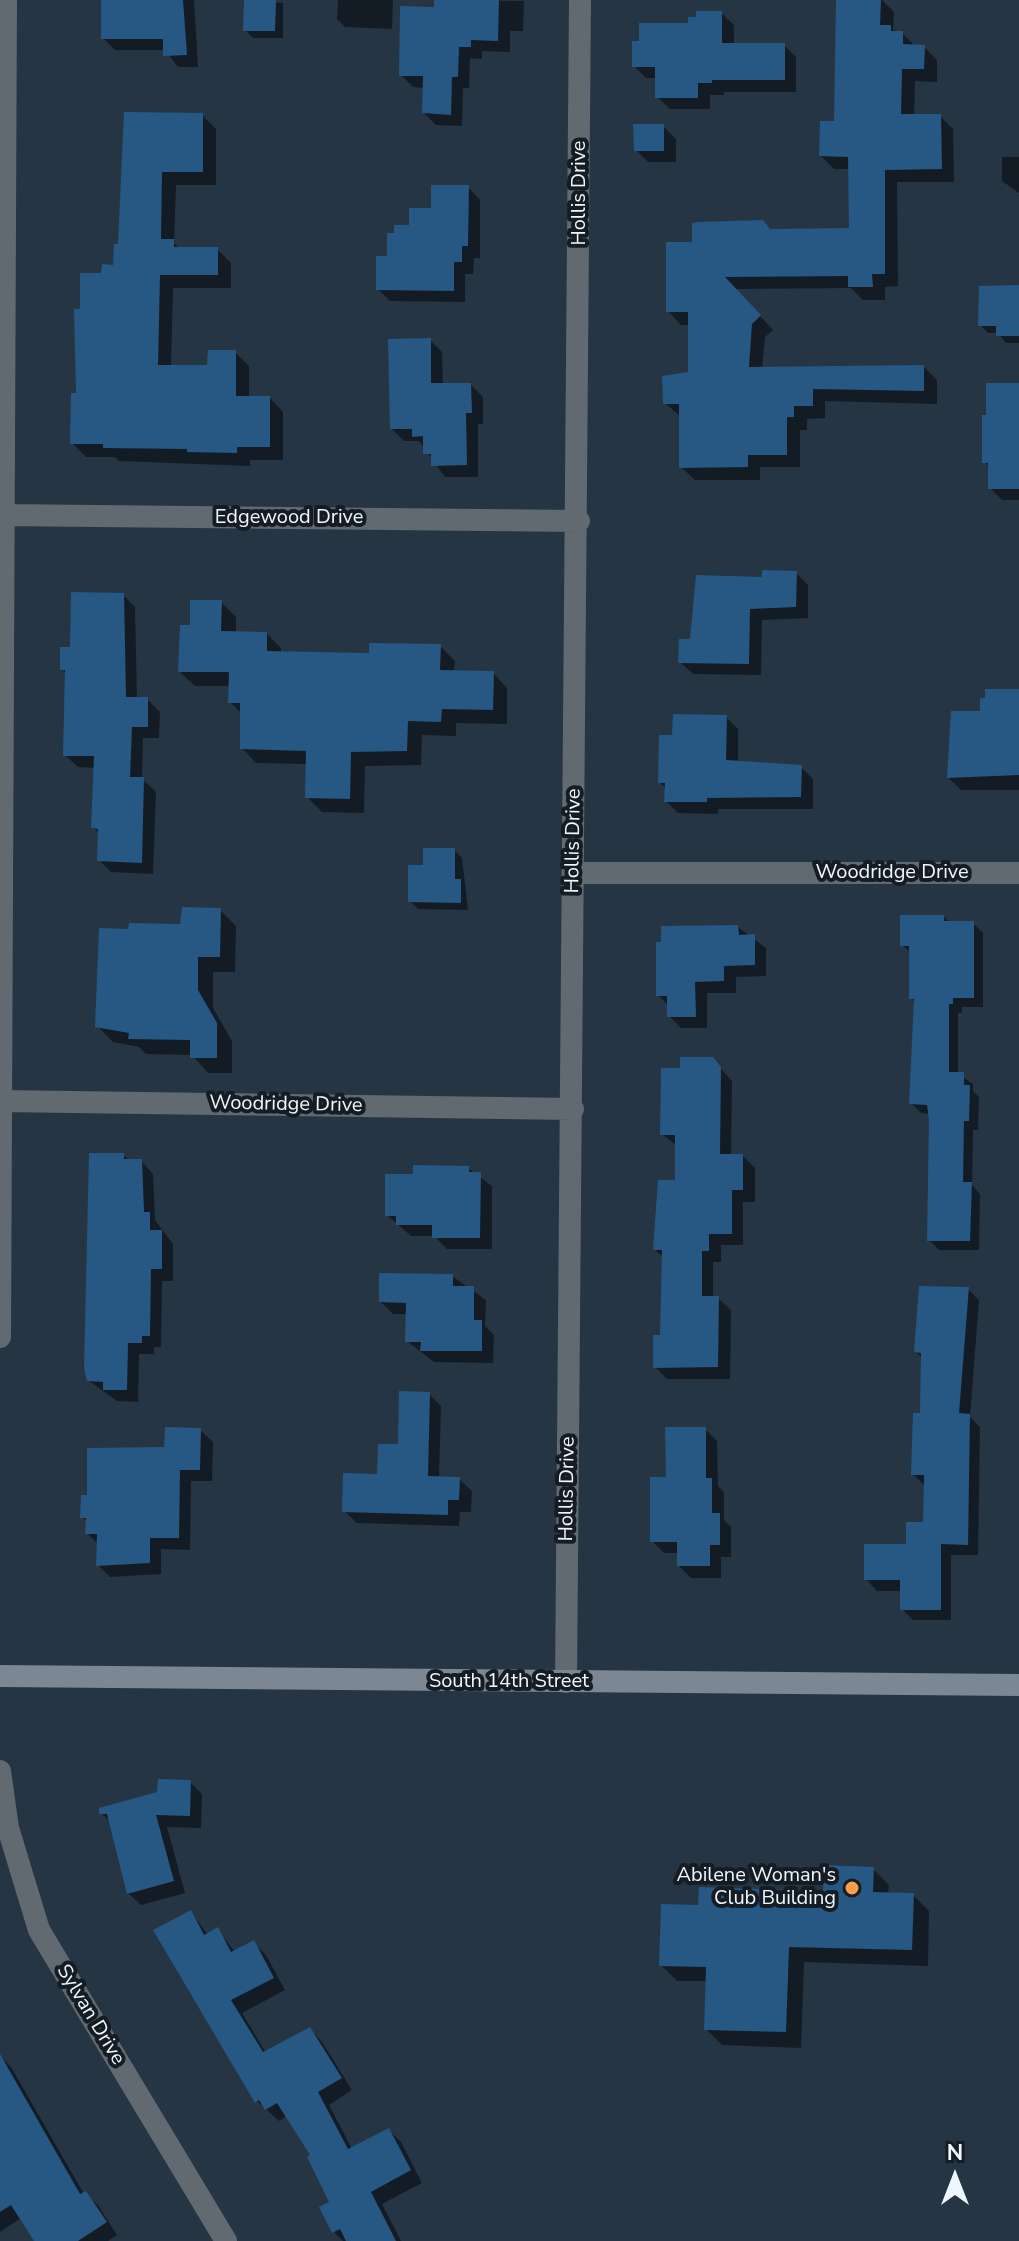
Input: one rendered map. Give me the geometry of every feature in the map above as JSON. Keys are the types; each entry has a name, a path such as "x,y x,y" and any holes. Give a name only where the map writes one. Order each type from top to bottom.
{"main road":[{"name":"South 14th Street","path":"0,1676 1019,1685"}],"street":[{"path":"0,1337 6,0"},
{"name":"Hollis Drive","path":"566,1682 579,521 580,0"},
{"name":"Edgewood Drive","path":"2,515 579,521"},
{"name":"Woodridge Drive","path":"573,873 1019,873"},
{"name":"Woodridge Drive","path":"1,1102 573,1109"},
{"name":"Sylvan Drive","path":"0,1771 8,1828 39,1930 226,2241"}],"building":[{"path":"101,0 183,0 187,55 163,56 163,39 101,39"},
{"path":"244,0 276,0 275,31 243,31"},
{"path":"434,0 499,0 498,41 471,40 471,47 459,47 458,77 452,77 451,115 422,113 423,76 399,76 400,6 434,7"},
{"path":"836,0 881,0 880,25 891,25 891,31 903,31 903,44 925,45 924,69 902,69 901,114 941,114 942,169 885,170 885,274 872,274 873,287 848,287 848,276 725,277 761,315 752,324 749,367 924,365 924,391 813,389 813,406 794,406 794,417 787,417 787,455 748,455 748,467 679,468 679,404 663,404 662,376 688,372 688,312 666,312 666,242 692,242 692,223 698,222 763,220 770,229 849,228 848,157 819,156 820,121 834,121"},
{"path":"696,11 722,11 722,43 785,43 785,80 712,80 712,83 698,83 698,98 655,98 655,67 632,67 632,41 639,41 639,23 688,23 688,17 696,17"},
{"path":"124,112 203,113 203,172 162,172 161,239 174,239 174,247 218,247 218,275 160,275 158,365 207,365 208,350 236,350 236,396 270,396 270,447 237,447 237,453 70,444 71,393 76,393 74,309 80,309 80,273 101,273 102,264 113,265 114,244 118,244"},
{"path":"633,124 664,124 664,151 634,151"},
{"path":"431,185 469,185 468,246 462,246 462,262 454,262 454,291 376,290 376,256 387,256 387,233 394,233 394,225 409,225 409,208 431,208"},
{"path":"1019,285 1019,336 996,336 996,326 978,326 979,286"},
{"path":"431,338 431,383 471,383 472,413 466,413 467,465 431,466 431,454 423,454 423,436 412,437 412,429 390,429 388,339"},
{"path":"986,383 1019,383 1019,489 988,489 988,463 982,463"},
{"path":"762,570 797,571 796,607 750,609 749,664 678,663 679,639 690,639 696,575 762,577"},
{"path":"71,592 124,593 126,697 148,697 148,727 132,727 130,777 144,777 142,863 97,861 98,829 91,828 94,756 63,756 65,670 60,670 60,647 70,647"},
{"path":"190,600 222,600 221,631 267,632 267,651 369,653 369,643 441,644 440,670 494,671 493,710 442,709 441,722 408,721 407,751 351,752 350,799 305,798 306,751 240,749 240,703 228,703 229,672 178,672 180,625 190,625"},
{"path":"985,689 1019,689 1019,775 947,778 951,711 980,711 980,698 985,698"},
{"path":"673,714 727,715 726,760 802,765 801,797 707,798 707,802 664,802 665,783 658,783 659,735 672,735"},
{"path":"423,848 455,848 455,879 461,879 461,903 408,902 408,865 423,865"},
{"path":"182,907 221,908 220,957 198,957 198,990 217,1023 217,1058 190,1058 190,1040 128,1039 129,1033 95,1027 99,928 128,929 129,923 180,924"},
{"path":"900,915 944,915 944,921 974,921 974,998 953,998 953,1004 949,1004 949,1072 964,1072 964,1085 970,1085 969,1121 964,1121 963,1182 972,1182 970,1241 927,1241 929,1120 927,1105 909,1104 914,999 909,999 909,946 900,946"},
{"path":"738,925 739,935 755,934 755,965 724,966 724,981 695,982 696,1017 667,1017 667,996 656,996 656,942 661,942 661,926"},
{"path":"680,1057 713,1057 721,1067 720,1154 743,1154 743,1190 732,1190 732,1234 709,1234 709,1251 702,1251 702,1296 719,1296 718,1367 653,1368 653,1335 660,1335 662,1250 653,1250 658,1180 675,1180 675,1135 660,1135 661,1068 680,1068"},
{"path":"89,1153 124,1153 124,1159 142,1159 144,1212 150,1212 150,1230 162,1230 162,1269 151,1269 150,1336 142,1336 142,1343 128,1343 127,1390 103,1390 103,1382 87,1381 84,1368"},
{"path":"413,1165 469,1166 469,1172 481,1172 480,1238 432,1238 432,1225 396,1225 396,1216 385,1216 385,1174 413,1174"},
{"path":"379,1273 453,1274 453,1286 474,1286 474,1320 482,1320 482,1351 420,1351 421,1342 405,1342 406,1303 379,1302"},
{"path":"919,1286 969,1287 959,1413 970,1414 968,1545 941,1544 941,1610 900,1610 900,1580 864,1580 864,1544 906,1544 906,1522 923,1522 924,1475 911,1475 913,1413 920,1413 921,1353 914,1352"},
{"path":"399,1391 430,1392 428,1476 460,1477 459,1500 448,1500 448,1515 342,1512 343,1473 377,1474 378,1444 398,1444"},
{"path":"165,1427 201,1428 200,1470 180,1470 179,1538 150,1538 150,1563 96,1566 97,1534 85,1534 86,1518 80,1518 81,1495 87,1495 87,1448 164,1447"},
{"path":"665,1427 706,1427 706,1478 712,1478 712,1513 720,1513 720,1545 710,1545 710,1566 677,1566 677,1542 650,1542 650,1477 666,1477"},
{"path":"158,1779 191,1780 190,1816 156,1815 174,1881 127,1894 107,1814 99,1814 99,1808 157,1792"},
{"path":"824,1865 874,1867 873,1892 914,1893 912,1950 789,1947 786,2032 704,2030 706,1967 659,1966 661,1904 698,1905 699,1887 823,1891"},
{"path":"191,1910 204,1935 218,1927 231,1952 254,1940 274,1978 231,2000 263,2052 310,2027 342,2078 318,2092 348,2149 389,2128 411,2170 371,2192 396,2241 346,2241 340,2229 332,2233 319,2207 329,2202 307,2157 310,2155 277,2103 265,2110 259,2100 255,2103 153,1930"},
{"path":"0,2054 80,2194 86,2191 107,2222 78,2241 34,2241 11,2205 0,2212"}],"place":[{"name":"Abilene Woman's Club Building","path":"852,1888"}]}
